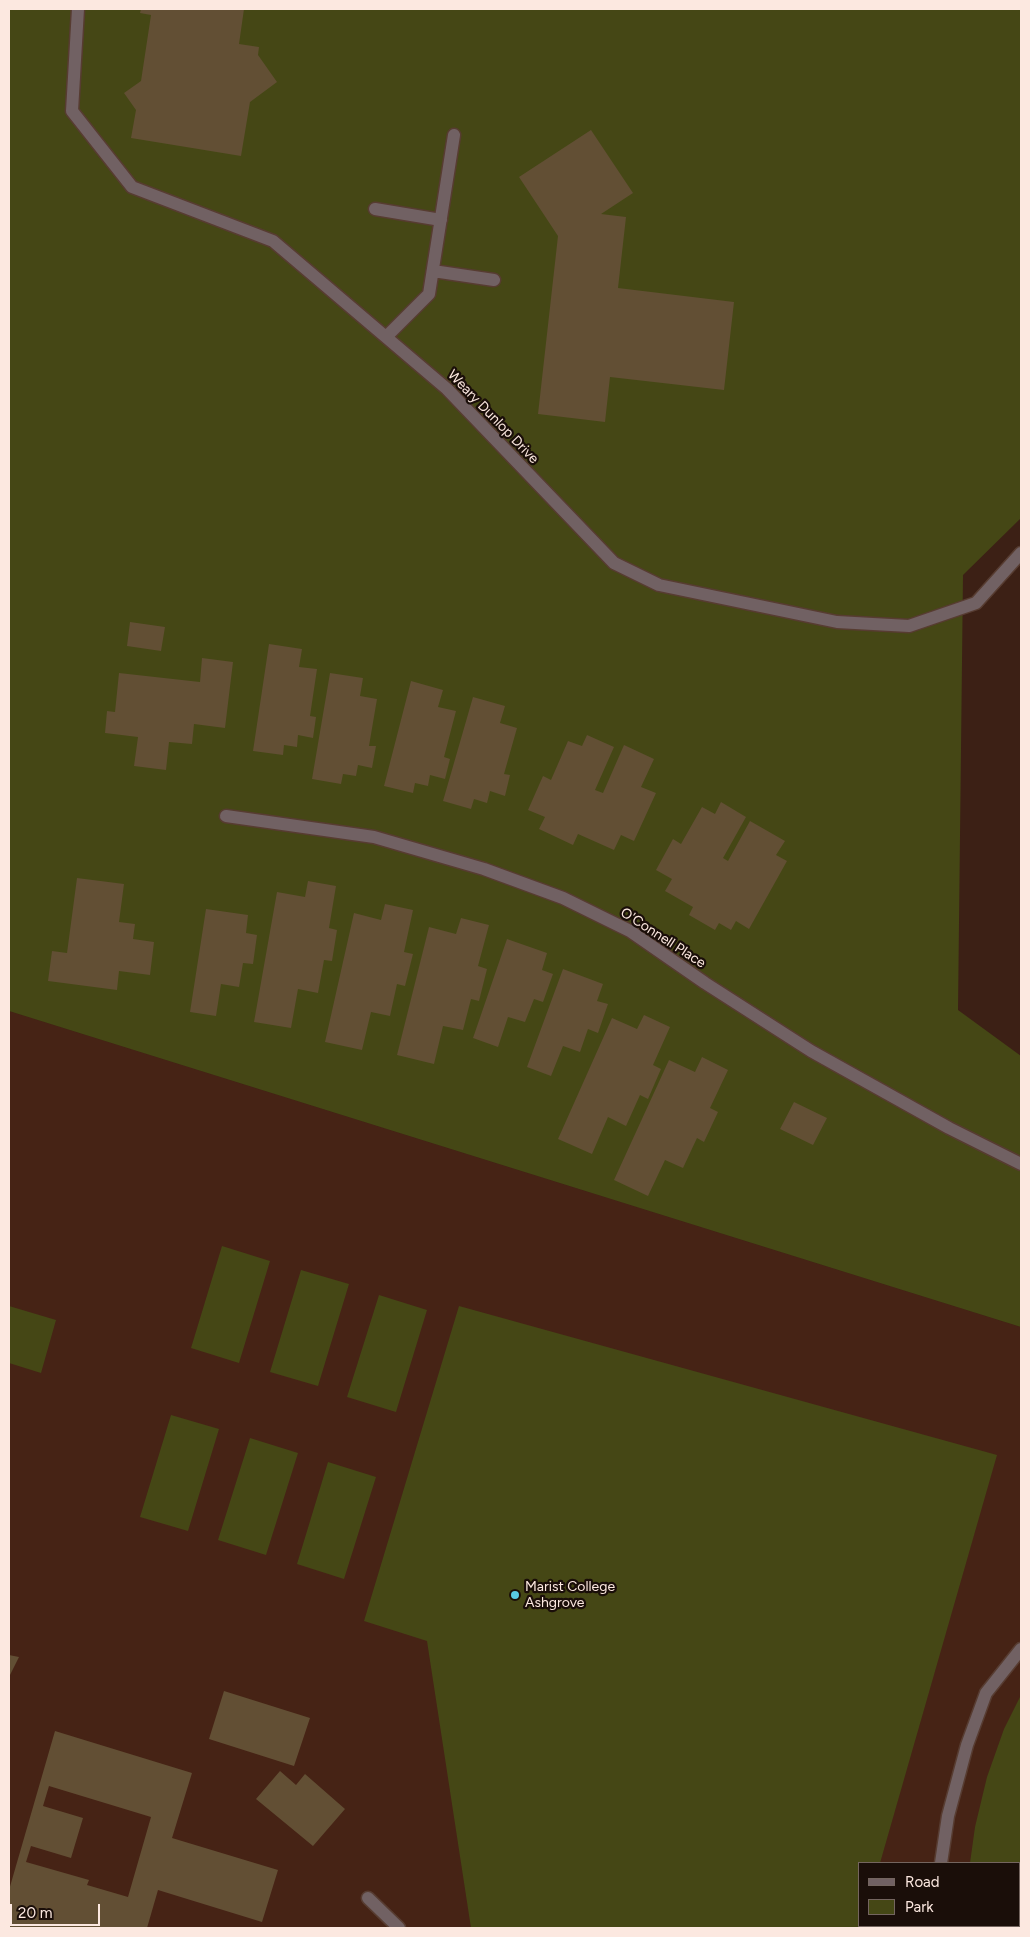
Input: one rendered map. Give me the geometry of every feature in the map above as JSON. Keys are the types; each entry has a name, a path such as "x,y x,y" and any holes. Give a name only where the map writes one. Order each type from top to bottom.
{"street":[{"name":"Weary Dunlop Drive","path":"78,9 72,111 132,187 273,241 448,389 614,563 659,585 837,622 909,626 976,603 1021,553"},
{"path":"387,336 429,294 454,135"},
{"path":"375,208 441,220"},
{"path":"433,271 494,280"},
{"name":"O'Connell Place","path":"226,816 374,837 484,869 563,898 630,931 705,983 811,1051 949,1128 1021,1164"},
{"path":"941,1862 948,1816 967,1745 986,1693 1021,1649"},
{"path":"368,1898 399,1928"}],"shaded area":[{"name":"Marist College Ashgrove","path":"9,1011 1021,1327 1021,1928 9,1928"}],"green space":[{"path":"9,9 1021,9 1021,518 963,575 958,1010 1021,1056 1021,1327 9,1011"},
{"path":"222,1246 270,1261 239,1363 191,1348"},
{"path":"301,1270 349,1284 318,1386 270,1372"},
{"path":"379,1295 427,1310 396,1412 347,1397"},
{"path":"9,1306 56,1320 41,1373 9,1363"},
{"path":"459,1306 997,1455 880,1862 858,1862 858,1927 861,1928 471,1928 427,1641 364,1621"},
{"path":"171,1415 219,1429 188,1531 140,1517"},
{"path":"250,1438 298,1453 266,1555 218,1540"},
{"path":"328,1462 376,1477 344,1579 297,1564"},
{"path":"1021,1695 1021,1876 1020,1862 970,1862 975,1827 987,1777 1004,1729"}],"building":[{"path":"141,9 244,9 239,44 259,47 258,55 277,82 250,102 241,156 131,138 136,110 124,93 141,81 151,15 140,13"},
{"path":"591,130 633,193 601,214 626,217 618,288 734,302 724,390 610,377 605,422 538,414 558,236 519,177"},
{"path":"130,622 165,627 161,651 127,646"},
{"path":"269,644 302,649 299,667 317,669 310,716 316,717 313,738 298,735 297,747 284,745 283,755 253,751"},
{"path":"202,658 233,662 225,728 194,724 192,744 169,742 166,770 134,766 138,737 105,733 107,711 115,712 119,673 200,682"},
{"path":"330,673 363,678 360,696 377,699 369,746 376,746 372,768 358,765 356,776 343,774 341,784 312,779"},
{"path":"411,681 443,690 438,707 456,711 444,757 450,759 445,779 430,775 428,786 415,783 413,793 384,786"},
{"path":"473,697 505,706 500,723 517,728 504,774 510,775 505,796 490,791 487,803 474,799 471,809 443,801"},
{"path":"587,735 614,747 595,790 603,793 624,745 654,759 641,787 656,793 634,841 621,835 614,850 578,834 573,845 539,829 545,817 528,810 543,776 551,780 568,741 582,746"},
{"path":"721,802 746,817 723,858 728,861 750,821 785,841 776,855 787,861 749,929 736,921 731,930 719,923 715,930 689,915 693,907 665,891 672,879 656,870 673,839 681,844 702,807 715,814"},
{"path":"77,878 124,884 119,922 135,924 133,939 154,942 150,975 119,971 117,990 48,981 52,951 67,953"},
{"path":"308,881 336,886 329,928 337,930 332,961 324,960 318,993 298,989 291,1028 254,1022 277,892 305,897"},
{"path":"385,904 413,910 404,952 413,954 405,986 397,984 390,1016 371,1012 362,1050 325,1042 354,913 381,920"},
{"path":"206,909 248,915 246,933 257,935 253,964 243,963 239,987 221,984 216,1016 190,1012"},
{"path":"461,918 489,925 478,966 487,969 479,1001 471,999 463,1030 443,1026 434,1064 397,1055 429,927 456,934"},
{"path":"507,939 547,953 542,970 553,974 543,1002 534,999 525,1022 508,1017 498,1047 473,1038"},
{"path":"563,969 603,984 597,1001 608,1004 598,1033 588,1029 580,1052 563,1046 551,1076 527,1067"},
{"path":"644,1015 670,1027 653,1065 661,1069 648,1099 640,1095 626,1126 608,1117 592,1154 558,1139 612,1018 637,1029"},
{"path":"702,1057 728,1070 710,1108 718,1112 704,1142 697,1138 683,1168 665,1160 648,1196 614,1180 669,1060 695,1072"},
{"path":"794,1102 827,1118 813,1145 780,1129"},
{"path":"9,1655 19,1657 9,1677"},
{"path":"224,1691 310,1718 294,1766 209,1739"},
{"path":"55,1731 192,1773 172,1838 278,1870 262,1922 158,1890 147,1928 9,1928 9,1890","holes":["49,1786 151,1817 128,1897 87,1885 89,1880 26,1862 31,1846 71,1858 83,1818 43,1806"]},
{"path":"280,1771 296,1785 305,1774 345,1809 313,1846 256,1799"}],"place":[{"name":"Marist College Ashgrove","path":"515,1595"}]}
